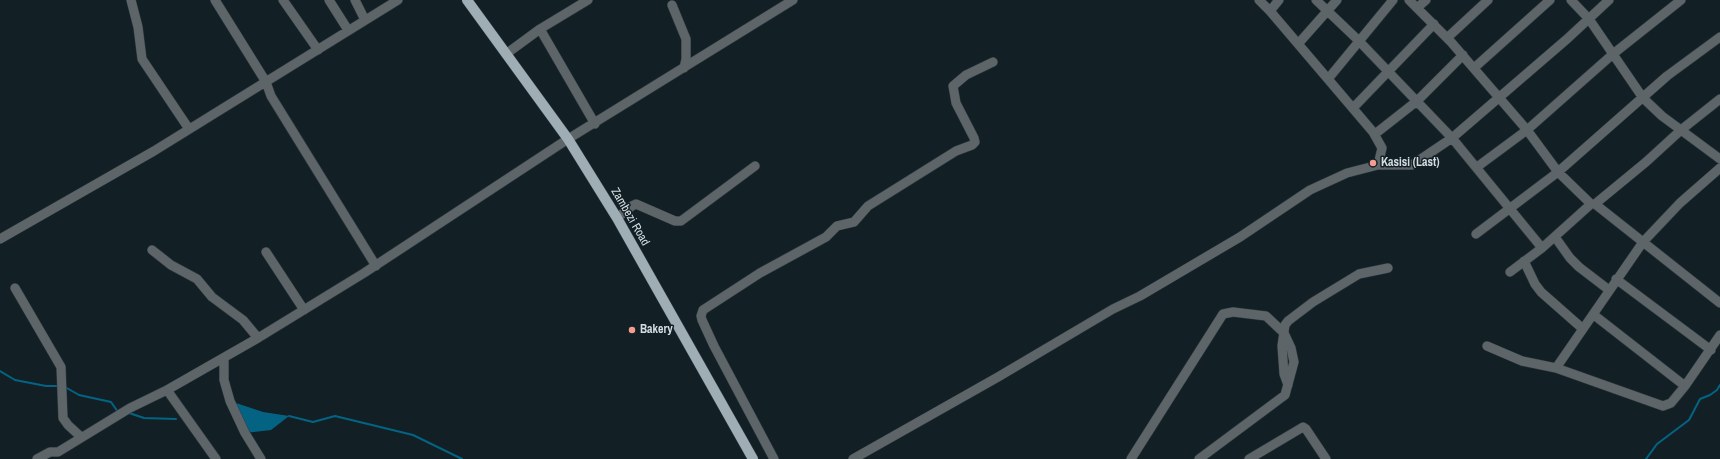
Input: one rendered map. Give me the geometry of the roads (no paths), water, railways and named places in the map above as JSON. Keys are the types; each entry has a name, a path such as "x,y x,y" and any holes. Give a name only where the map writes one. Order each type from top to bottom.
{"main road":[{"name":"Zambezi Road","path":"467,0 568,139 617,218 753,459"}],"street":[{"path":"131,0 138,27 142,59 189,129"},
{"path":"215,0 266,82 271,96 376,266"},
{"path":"284,0 318,50"},
{"path":"329,0 348,30"},
{"path":"355,0 365,20"},
{"path":"0,239 189,129 398,0"},
{"path":"506,54 540,29 588,0"},
{"path":"37,459 50,452 60,456 81,437 130,408 167,390 258,338 376,266 568,139 595,124 793,0"},
{"path":"1259,0 1270,10 1328,79 1354,107 1375,134 1382,148 1378,165"},
{"path":"1270,10 1279,0"},
{"path":"1316,0 1358,40 1452,138 1542,248"},
{"path":"1298,44 1328,12 1337,0"},
{"path":"1328,79 1358,40 1392,0"},
{"path":"1409,0 1463,55 1527,130 1558,172 1593,204 1720,303"},
{"path":"1417,8 1426,0"},
{"path":"1447,38 1488,0"},
{"path":"1474,68 1550,0"},
{"path":"1571,0 1589,19 1643,98 1657,112 1720,159"},
{"path":"853,459 1240,237 1310,190 1347,173 1378,165 1412,165 1452,138 1500,98 1609,0"},
{"path":"1477,167 1527,130 1613,54 1681,0"},
{"path":"672,5 686,38 686,59 684,68"},
{"path":"1354,107 1434,24"},
{"path":"540,29 595,124"},
{"path":"1476,234 1510,210 1558,172 1667,76 1720,37"},
{"path":"1375,134 1417,101 1463,55"},
{"path":"774,459 714,346 702,320 702,313 709,305 760,273 826,237 837,226 854,222 868,206 956,151 972,145 975,142 974,138 956,103 953,86 966,75 993,62"},
{"path":"1510,272 1542,248 1593,204 1646,162 1681,130 1720,99"},
{"path":"617,218 636,204 675,221 681,221 755,166"},
{"path":"1556,368 1643,242 1680,203 1720,168"},
{"path":"1555,237 1570,258 1579,267 1609,290"},
{"path":"152,250 171,265 197,279 212,297 243,320 258,338"},
{"path":"266,252 304,310"},
{"path":"1524,261 1541,292 1583,329"},
{"path":"1284,333 1288,321 1313,302 1359,274 1388,268"},
{"path":"1616,279 1716,348"},
{"path":"15,288 61,367 63,418 81,437"},
{"path":"1131,459 1223,314 1233,312 1266,316 1284,333 1291,348 1294,362 1285,395 1199,459"},
{"path":"1594,315 1685,386"},
{"path":"1487,346 1522,361 1556,368 1659,406 1667,406 1716,348 1720,335"},
{"path":"224,358 224,380 230,401 245,433 261,459"},
{"path":"167,390 216,459"},
{"path":"1249,459 1303,427 1306,429 1326,459"}],"water":[{"path":"230,401 263,412 289,416 271,430 245,433"}],"waterway":[{"path":"0,371 15,380 46,386 59,386"},
{"path":"1646,459 1657,444 1689,420 1700,399 1710,395 1717,390 1720,385"},
{"path":"65,387 79,395 111,402 118,412"},
{"path":"129,413 144,418 176,419"},
{"path":"289,416 313,422 335,416 413,435 462,459"}],"place":[{"name":"Kasisi (Last)","path":"1373,163"},
{"name":"Bakery","path":"632,330"}]}
